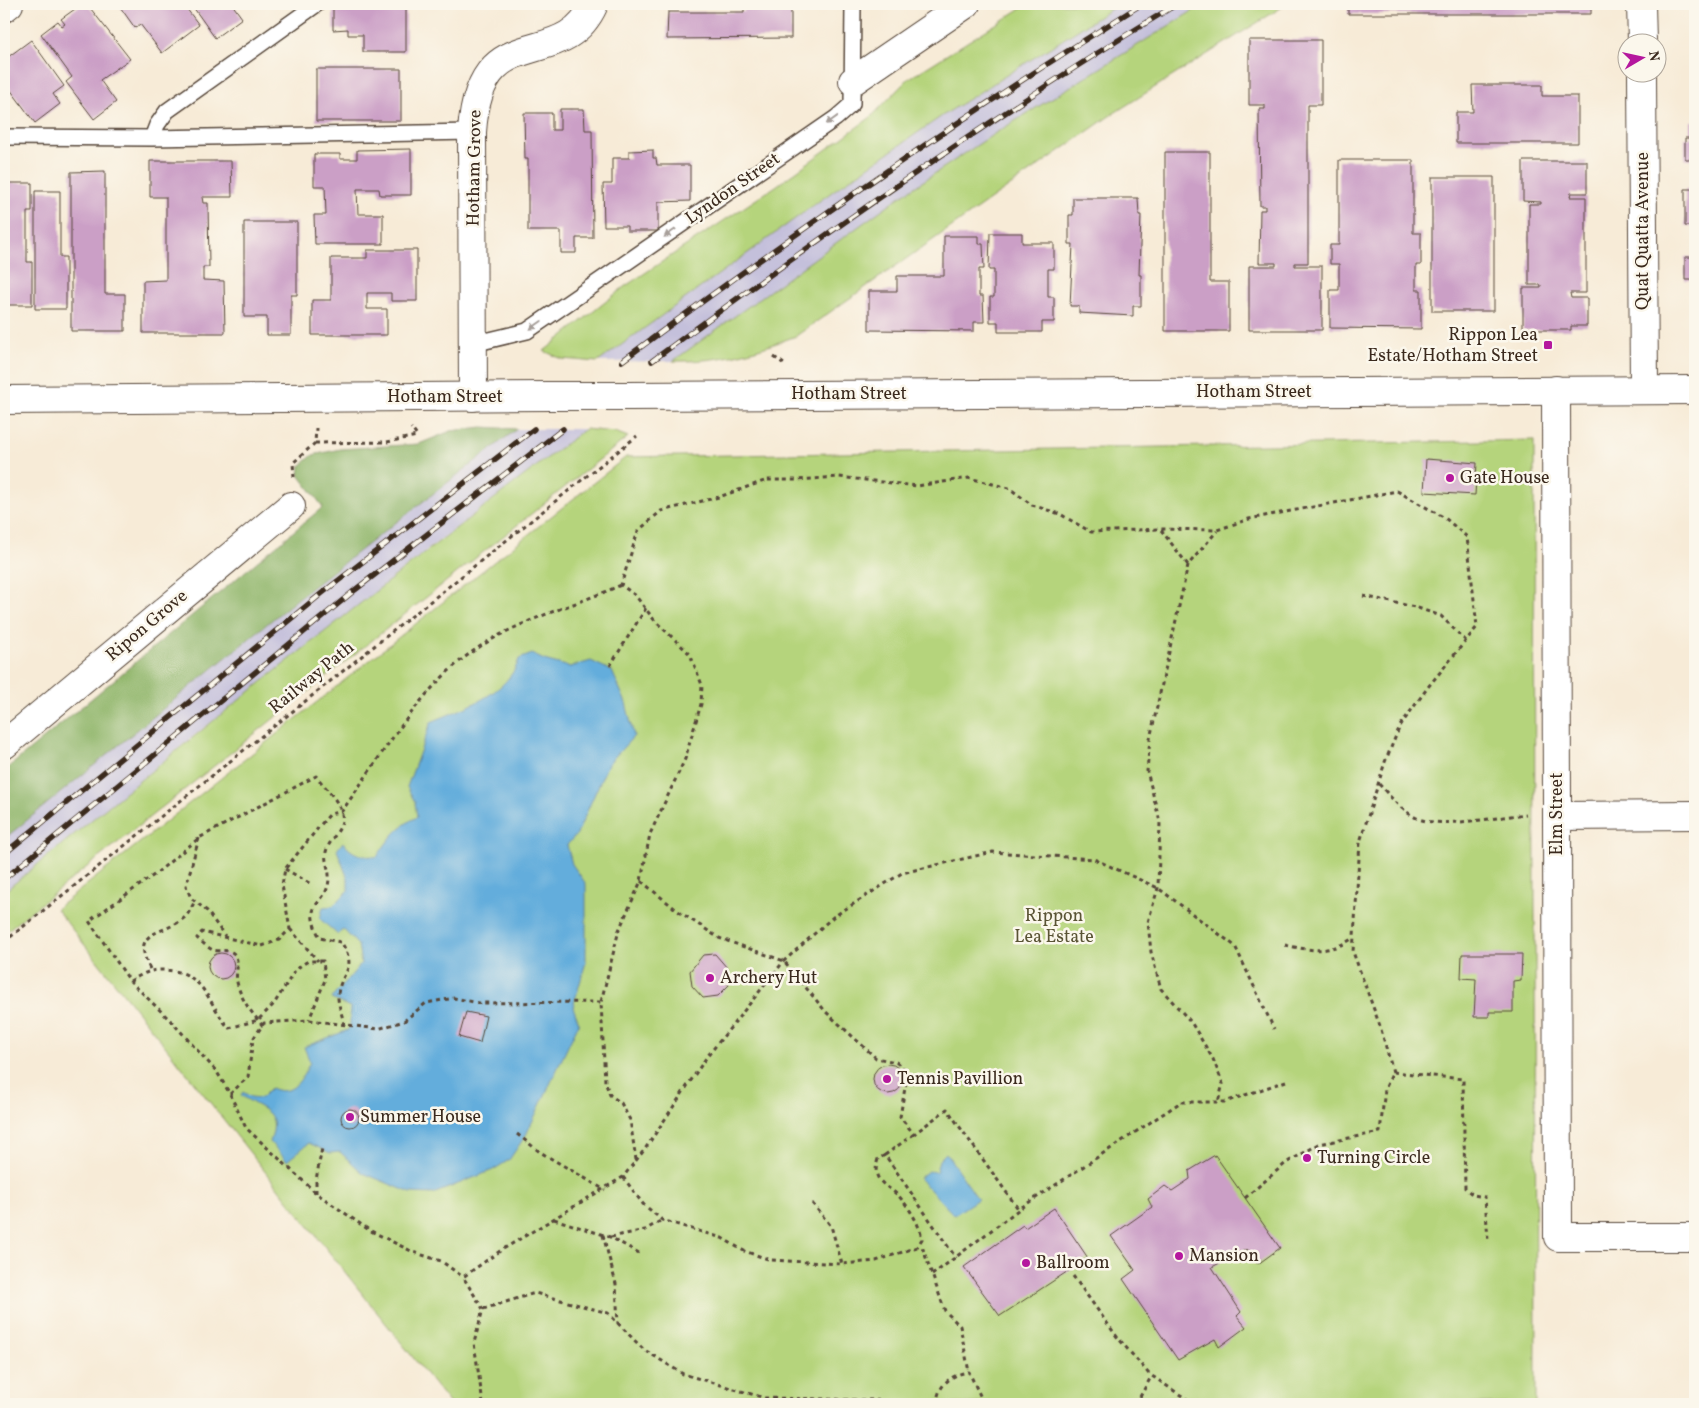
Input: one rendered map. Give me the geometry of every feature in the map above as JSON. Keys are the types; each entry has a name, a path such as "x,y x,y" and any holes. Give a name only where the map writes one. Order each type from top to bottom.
{"street":[{"path":"4,8 9,4"},
{"name":"Hotham Grove","path":"473,397 472,132 478,94 495,65 513,53 547,45 567,35 580,24 594,4"},
{"path":"853,81 879,61 966,4"},
{"path":"1641,4 1642,32"},
{"name":"Quat Quatta Avenue","path":"1642,82 1644,390"},
{"name":"Elm Street","path":"1556,390 1546,814 1558,1237 1695,1237"},
{"name":"Hotham Street","path":"4,400 1695,390"},
{"name":"Ripon Grove","path":"4,745 291,506"},
{"path":"1546,814 1695,815"}],"lane":[{"path":"152,138 157,125 168,111 317,4"},
{"path":"852,4 853,81"},
{"name":"Lyndon Street","path":"473,344 528,331 795,146 852,104 853,81"},
{"path":"4,137 152,138 472,132"}],"path":[{"path":"315,443 387,442 417,436 412,430"},
{"path":"293,463 315,443 316,434"},
{"name":"Railway Path","path":"4,942 637,436"},
{"path":"621,585 638,531 661,511 711,500 767,480 839,477 917,486 970,478 1009,488 1032,506 1060,514 1091,532 1160,529 1217,530 1249,519 1397,491 1444,518 1467,537 1477,627 1428,687 1400,726 1378,783 1360,842 1353,952 1380,1026 1393,1072 1385,1089 1380,1132 1320,1144 1286,1163 1245,1198"},
{"path":"1160,529 1188,565"},
{"path":"1217,530 1188,565 1150,739 1147,771 1160,822 1158,888 1148,922 1150,952 1161,989 1191,1022 1213,1059 1223,1084 1218,1102"},
{"path":"621,585 690,654 697,667 702,685 701,704 686,759 650,834 642,881 619,930 601,1002 606,1082 610,1095 621,1103 630,1120 636,1160"},
{"path":"318,961 290,929 282,885 285,869 330,814 342,811 411,713 446,674 477,648 505,632 621,585"},
{"path":"1363,596 1415,607 1441,616 1466,641"},
{"path":"610,666 646,608"},
{"path":"344,1025 338,995 348,973 349,962 346,951 340,942 320,938 313,919 313,909 324,893 330,879 325,860 326,850 343,818 342,811 316,776 198,838 154,875 90,921 130,981 172,1022 216,1072 230,1094 246,1128 316,1193 369,1230 413,1252 441,1261 463,1277 483,1309 474,1343 483,1404"},
{"path":"1378,783 1401,808 1420,819 1448,822 1546,814"},
{"path":"198,838 186,886 191,898 207,911 225,936"},
{"path":"463,1277 554,1218 605,1190 623,1177 706,1058 784,961 833,917 902,873 993,852 1094,859 1158,888 1236,946 1274,1029"},
{"path":"285,869 311,884"},
{"path":"642,881 678,911 719,938 784,961 826,1012 876,1058 896,1062 904,1069 906,1082 900,1117 914,1134"},
{"path":"150,970 142,955 145,943 154,932 184,918 195,902"},
{"path":"263,1026 244,1002 237,984 236,972 238,964 235,955 228,950 212,950 197,938 202,932 262,946 279,940 290,929"},
{"path":"1285,945 1309,950 1338,948 1354,937"},
{"path":"130,981 150,970 160,969 189,974 198,982 218,1015 229,1028 258,1020 274,1004 296,969 308,961 323,961 325,980 309,1020"},
{"path":"230,1094 248,1077 253,1038 264,1023 309,1020 366,1029 378,1029 404,1021 426,1003 454,998 479,1003 601,1002"},
{"path":"1393,1072 1463,1079 1465,1188 1473,1195 1485,1197 1488,1240"},
{"path":"932,1275 1019,1210 1181,1102 1231,1100 1286,1081"},
{"path":"623,1177 643,1204 662,1220 722,1238 744,1251 771,1260 842,1264 876,1261 918,1246 922,1239 921,1229 902,1199 878,1178 875,1169 878,1160 947,1109 1019,1210"},
{"path":"517,1134 540,1152 605,1190"},
{"path":"316,1193 316,1180 322,1148"},
{"path":"884,1155 956,1258"},
{"path":"812,1203 831,1226 842,1264"},
{"path":"554,1218 603,1235 639,1253"},
{"path":"610,1238 645,1230 662,1220"},
{"path":"603,1235 616,1284 618,1325"},
{"path":"918,1246 923,1249 945,1311 960,1326 969,1372 982,1403"},
{"path":"1073,1276 1118,1338 1151,1377 1194,1404"},
{"path":"483,1309 535,1293 595,1307 608,1313 643,1349 683,1374 766,1398 874,1400 914,1404"},
{"path":"937,1404 942,1388 949,1379 957,1373 969,1372"},
{"path":"1136,1404 1151,1377"},
{"path":"810,1398 810,1404"}],"shaded area":[{"path":"1119,4 1204,4 994,134 898,198 673,361 598,362 836,189 942,116"},
{"path":"517,429 585,429 428,549 192,737 4,892 4,839 306,592"}],"green space":[{"path":"1028,4 1119,4 942,116 836,189 598,362 562,359 544,351 624,287 776,186 871,117 908,79"},
{"path":"1204,4 1287,4 1111,115 796,336 736,355 706,360 673,361 898,198 994,134"},
{"path":"482,427 517,429 306,592 4,839 4,771 323,507 299,475 300,466 313,455 340,449 419,444 451,431"},
{"path":"585,429 615,432 628,437 4,933 4,892 292,658"},
{"name":"Rippon Lea Estate","path":"1534,440 1536,1404 450,1404 56,909 626,457"}],"water":[{"path":"532,654 544,660 570,667 591,661 612,671 626,703 634,736 608,764 577,834 567,845 572,864 586,884 586,962 573,1007 579,1023 526,1135 509,1160 493,1170 433,1194 411,1193 363,1173 340,1152 330,1153 309,1143 287,1161 270,1142 273,1123 268,1112 241,1095 243,1092 251,1097 261,1098 271,1088 285,1091 291,1089 304,1075 310,1062 304,1047 348,1030 350,1025 350,1007 331,999 361,964 358,945 343,929 338,935 320,919 323,907 333,906 348,891 348,879 337,850 343,842 350,850 358,854 377,857 394,834 417,817 415,802 407,787 431,722 483,699 495,691 505,682 519,659"},
{"path":"946,1153 978,1199 954,1215 919,1178 928,1171 936,1172 939,1160"}],"building":[{"path":"82,4 87,4 130,59 100,80 116,102 94,119 66,82 72,77 41,34 58,21 62,26 65,24 61,19"},
{"path":"118,4 183,4 199,25 162,53 140,24 135,28"},
{"path":"191,4 232,4 242,18 215,38"},
{"path":"348,4 406,4 406,52 363,52 363,35 348,35 348,29 333,30 333,7 348,7"},
{"path":"676,4 714,4 714,7 676,7"},
{"path":"724,4 763,4 763,7 791,7 791,38 667,39 668,12 744,12 744,7 724,7"},
{"path":"1348,4 1591,4 1591,14 1348,14"},
{"path":"31,40 64,86 53,94 60,104 35,123 4,81 4,60"},
{"path":"1249,40 1321,40 1321,105 1308,105 1308,263 1295,263 1295,266 1322,266 1322,330 1249,330 1249,266 1276,266 1276,263 1259,263 1260,210 1265,210 1265,206 1260,206 1259,109 1265,109 1265,105 1249,105"},
{"path":"316,69 401,69 401,121 316,121"},
{"path":"1472,85 1542,85 1542,96 1578,96 1578,143 1456,143 1456,112 1473,112"},
{"path":"560,109 584,109 585,130 592,130 593,238 576,238 576,253 561,253 561,231 528,231 528,159 525,159 524,113 552,113 552,130 560,130"},
{"path":"1691,121 1695,121 1695,159 1685,159 1685,138 1691,138"},
{"path":"411,149 411,195 380,195 379,189 357,189 358,214 383,214 383,244 315,244 314,215 326,215 325,186 314,186 314,154 340,154 340,159 357,159 357,150"},
{"path":"653,150 653,158 656,158 657,165 690,165 690,201 658,202 658,231 627,231 627,226 604,226 603,184 612,184 612,158 629,158 629,151"},
{"path":"1165,152 1210,152 1210,282 1229,282 1229,331 1165,331"},
{"path":"1339,160 1413,160 1413,233 1421,233 1421,265 1416,265 1416,290 1421,290 1421,329 1330,328 1330,290 1339,290 1339,264 1330,264 1330,245 1339,245"},
{"path":"150,161 231,161 232,197 202,197 203,203 208,203 209,267 203,267 203,280 224,281 225,333 143,333 143,281 166,280 166,197 150,197"},
{"path":"1523,161 1587,161 1587,193 1571,193 1570,197 1586,197 1586,293 1570,293 1571,298 1587,298 1587,326 1571,326 1571,330 1523,330 1523,288 1541,288 1541,285 1529,285 1529,204 1541,204 1541,202 1523,201"},
{"path":"105,171 105,294 125,294 125,331 71,331 71,172"},
{"path":"1432,177 1494,177 1494,311 1432,311"},
{"path":"4,183 32,183 32,212 27,212 27,262 32,262 32,305 4,305"},
{"path":"1685,189 1695,189 1695,226 1685,226"},
{"path":"35,191 60,191 60,257 66,257 66,309 35,309"},
{"path":"1073,198 1138,198 1139,215 1141,215 1139,275 1141,275 1141,306 1133,306 1133,316 1079,313 1079,306 1070,306 1073,244 1069,244 1069,215 1073,215"},
{"path":"244,222 297,222 297,295 291,295 291,335 267,335 267,317 244,317"},
{"path":"990,233 1022,233 1022,243 1054,243 1054,269 1048,269 1048,297 1054,297 1054,322 1042,322 1042,332 998,332 998,322 990,322 990,297 994,297 994,270 989,270"},
{"path":"944,236 979,236 979,244 983,244 984,269 979,269 979,296 983,296 984,322 974,322 974,331 869,330 869,291 897,291 897,276 944,276"},
{"path":"367,250 417,250 417,301 391,301 391,293 367,293 367,309 387,309 387,335 312,335 312,300 331,300 331,258 367,258"},
{"path":"1685,257 1695,257 1695,328 1693,328 1693,280 1685,280"},
{"name":"Gate House","path":"1426,459 1477,463 1475,495 1424,492"},
{"path":"221,953 230,957 234,966 230,975 221,979 212,975 208,966 212,957"},
{"name":"Archery Hut","path":"715,954 728,969 729,985 718,996 703,998 692,986 690,971 703,955"},
{"path":"1462,954 1522,954 1521,980 1513,981 1513,1012 1489,1012 1489,1017 1474,1017 1476,979 1461,978"},
{"path":"466,1012 486,1016 480,1043 459,1037"},
{"name":"Tennis Pavillion","path":"888,1064 899,1068 903,1079 899,1090 888,1094 877,1090 873,1079 877,1068"},
{"name":"Summer House","path":"350,1109 356,1112 359,1118 356,1124 350,1127 344,1124 341,1118 344,1112"},
{"name":"Mansion","path":"1215,1155 1280,1248 1258,1264 1247,1249 1212,1267 1241,1312 1237,1316 1246,1327 1219,1347 1215,1339 1178,1360 1123,1279 1135,1270 1111,1236 1152,1207 1148,1199 1165,1186 1172,1191 1190,1179 1189,1171"},
{"name":"Ballroom","path":"1054,1208 1088,1258 1000,1316 964,1267 1023,1225 1025,1228"}],"railway":[{"path":"622,361 878,177 1009,89 1142,4"},
{"path":"652,361 845,222 976,132 1042,88 1177,4"},
{"path":"4,854 321,594 534,429"},
{"path":"4,879 355,590 563,429"}],"place":[{"name":"Rippon Lea Estate/Hotham Street","path":"1548,345"},
{"name":"Gate House","path":"1450,478"},
{"name":"Archery Hut","path":"710,978"},
{"name":"Tennis Pavillion","path":"887,1079"},
{"name":"Summer House","path":"350,1117"},
{"name":"Turning Circle","path":"1307,1158"},
{"name":"Mansion","path":"1179,1256"},
{"name":"Ballroom","path":"1026,1263"}]}
